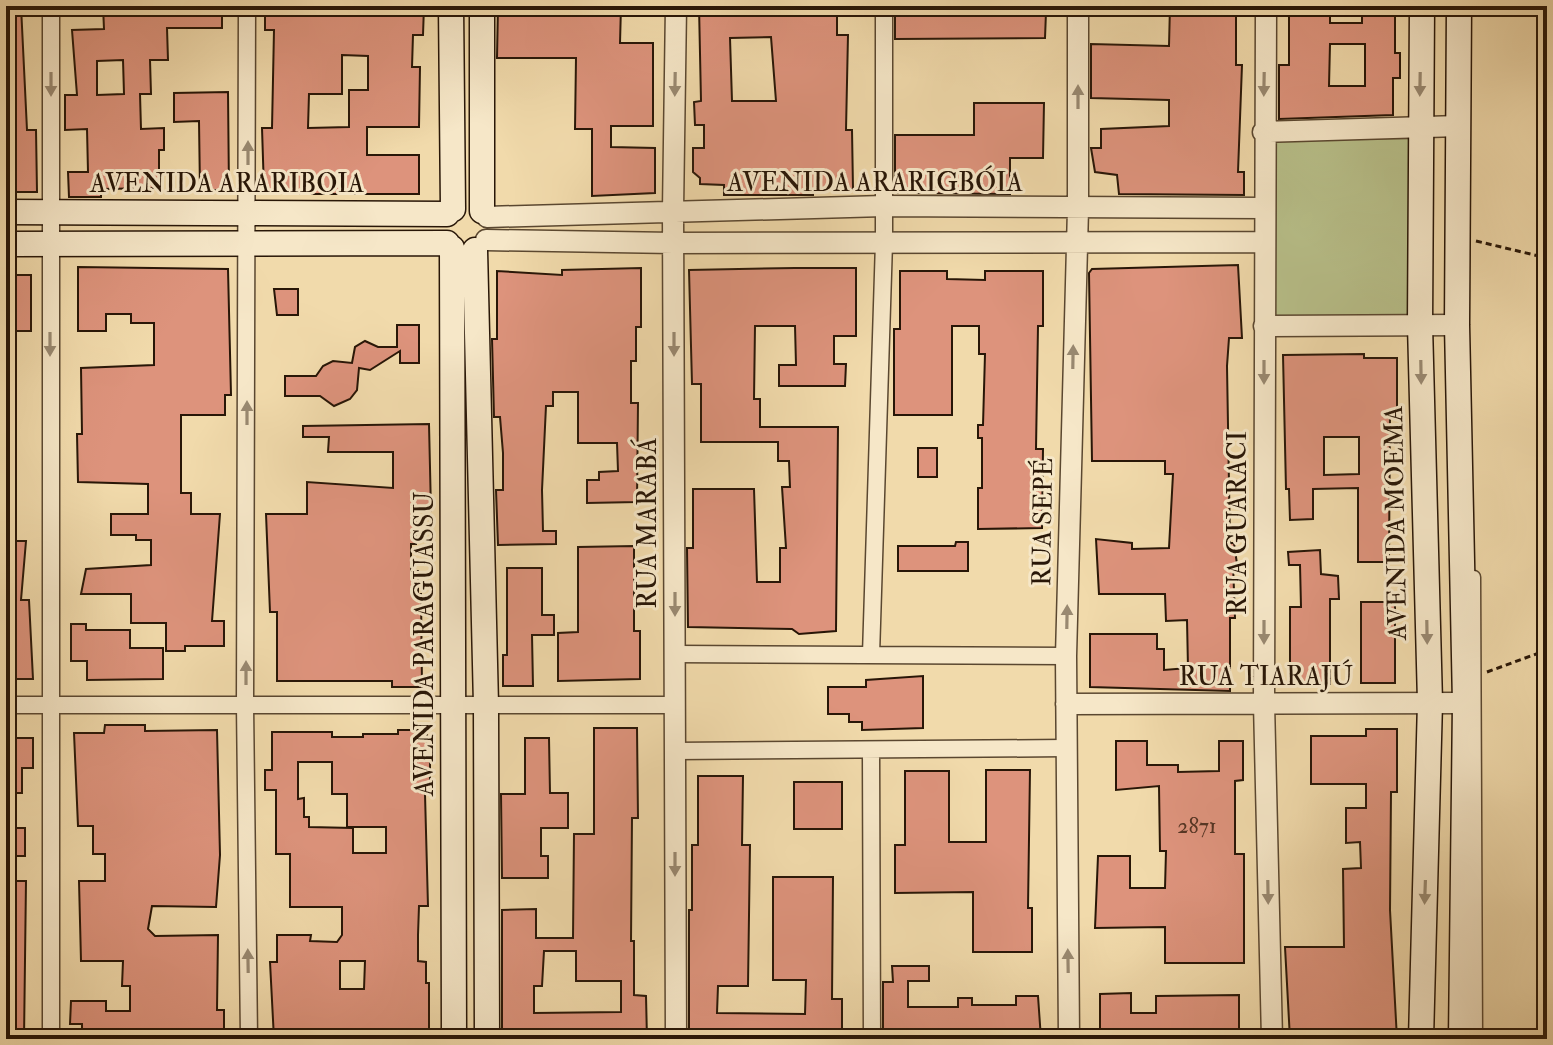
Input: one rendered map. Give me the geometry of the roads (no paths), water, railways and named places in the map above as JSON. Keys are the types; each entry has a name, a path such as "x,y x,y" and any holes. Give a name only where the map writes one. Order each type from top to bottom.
{"main road":[{"path":"451,6 450,211 442,228 471,235"},
{"name":"AVENIDA PARAGUASSU","path":"454,1039 453,705 482,6"},
{"name":"AVENIDA MOEMA","path":"1421,1039 1430,702 1420,325 1422,6"},
{"path":"1459,6 1457,325 1465,703 1461,1039"},
{"name":"AVENIDA ARARIBOIA","path":"6,212 450,211 468,205 471,235"},
{"path":"128,212 128,244"},
{"path":"6,244 248,244 471,235"},
{"name":"AVENIDA PARAGUASSU","path":"471,235 486,705 487,1039"}],"street":[{"path":"51,6 51,1039"},
{"path":"247,6 245,705 249,1039"},
{"name":"RUA MARABÁ","path":"676,6 673,210 676,1039"},
{"path":"871,655 884,242 884,6"},
{"name":"RUA SEPÉ","path":"1069,1039 1066,656 1078,209 1078,6"},
{"name":"RUA GUARACI","path":"1266,6 1263,132 1264,703 1272,1039"},
{"path":"1466,6 1466,239 1477,675 1476,1039"},
{"path":"1263,132 1459,126"},
{"name":"AVENIDA ARARIGBÓIA","path":"471,235 673,210 884,206 1263,208"},
{"path":"471,235 673,243 1263,242"},
{"path":"1264,326 1457,325"},
{"path":"675,654 1066,656"},
{"name":"RUA TIARAJÚ","path":"1066,704 1465,703"},
{"path":"6,705 676,705"},
{"path":"675,751 1066,748"},
{"path":"871,750 872,1039"}]}
